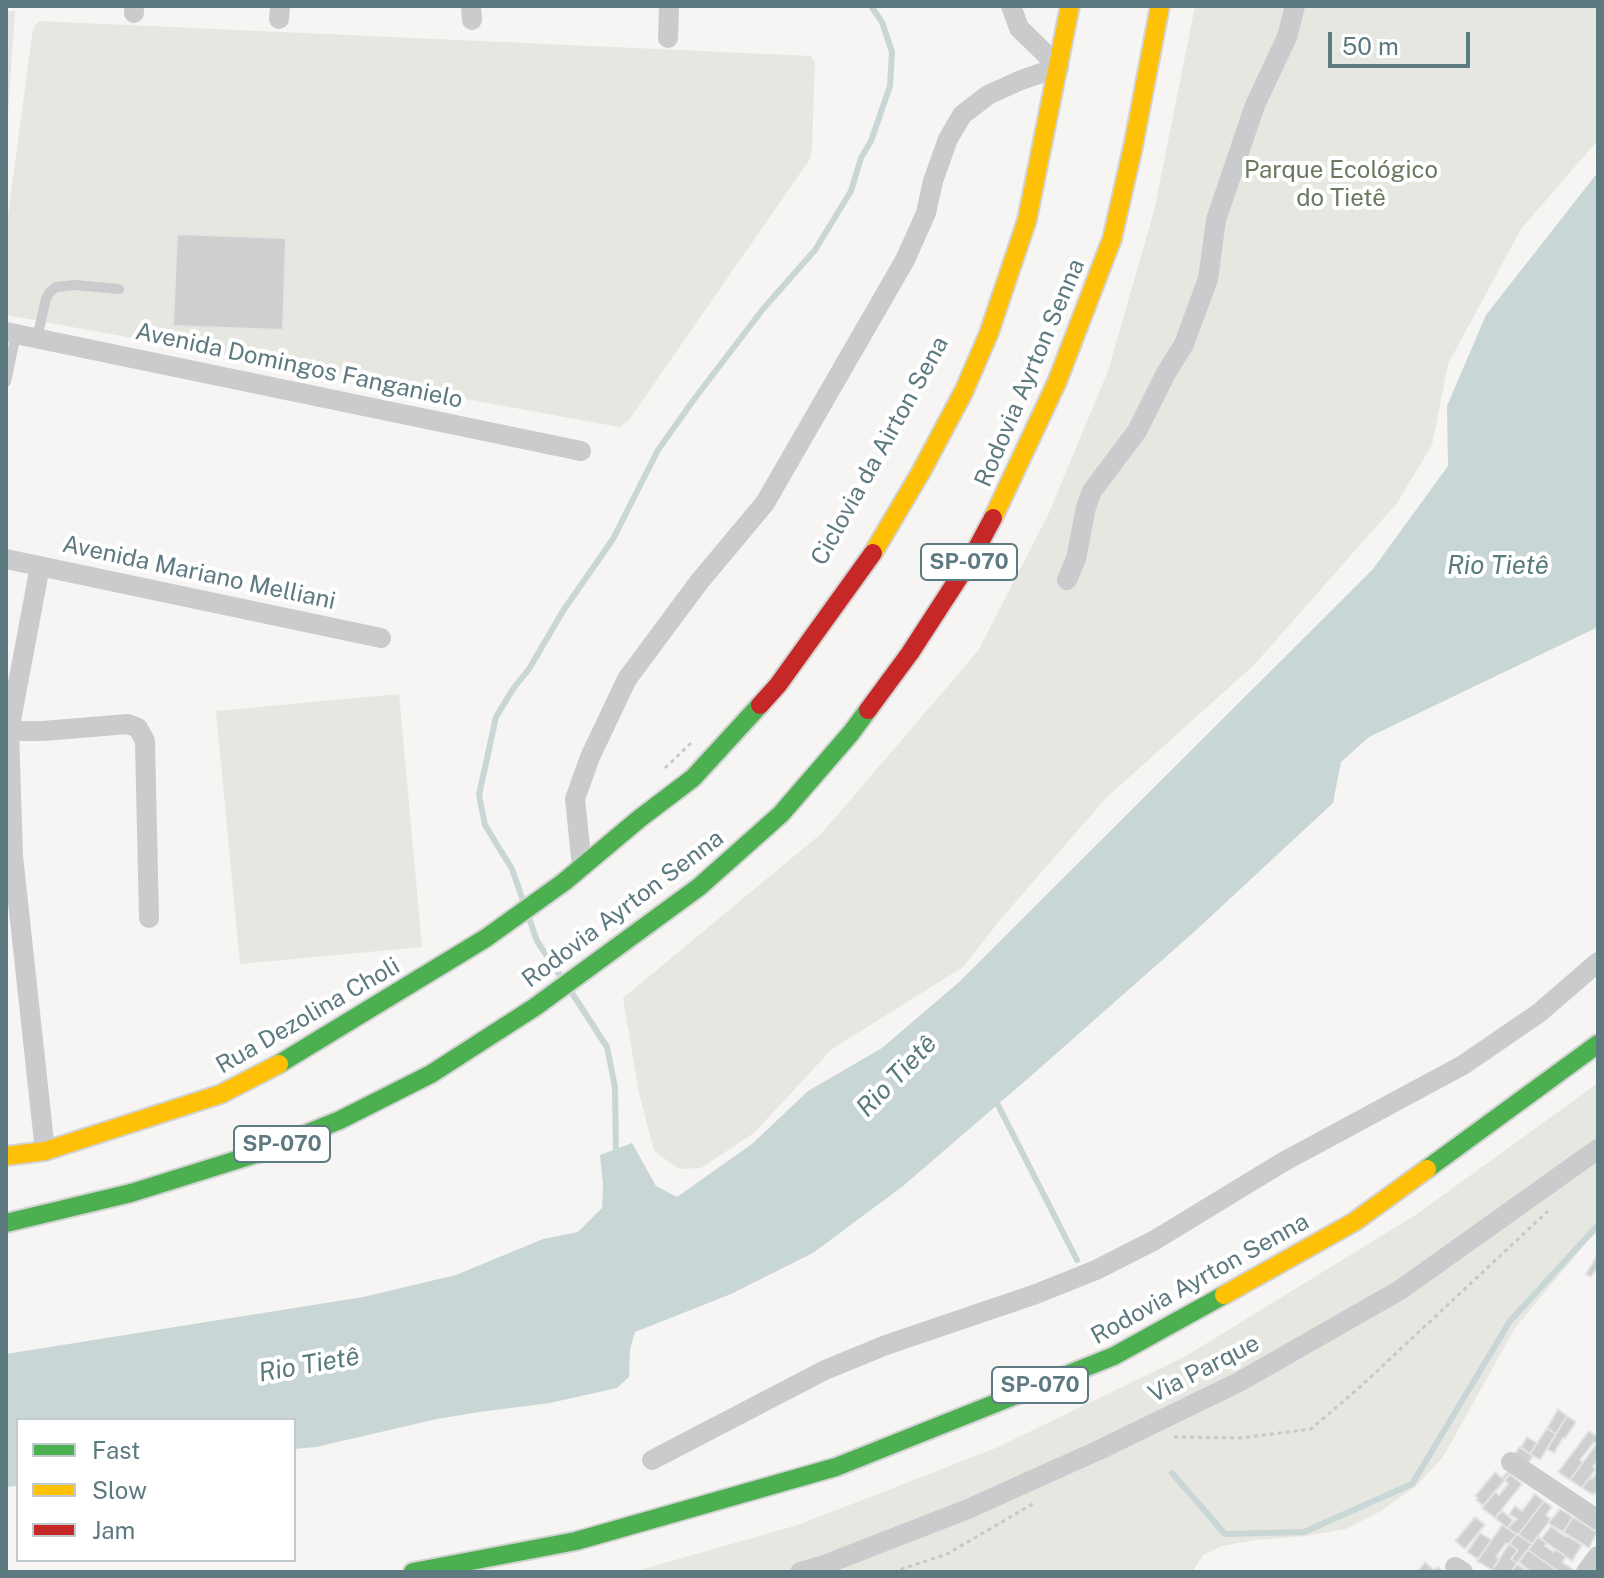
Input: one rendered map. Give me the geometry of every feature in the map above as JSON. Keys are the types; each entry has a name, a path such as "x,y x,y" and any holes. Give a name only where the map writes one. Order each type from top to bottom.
{"main road":[{"name":"Rua Dezolina Choli","path":"6,1156 45,1151 221,1094 290,1059 486,938 564,882 693,778 778,685 827,619 883,539 964,391 989,333 1027,220 1070,6"},
{"name":"Rodovia Ayrton Senna","path":"6,1223 131,1193 259,1153 340,1120 431,1074 535,1007 699,887 781,814 851,733 910,653 971,559 1005,495 1057,382 1112,239 1160,6"},
{"name":"Rodovia Ayrton Senna","path":"413,1572 576,1541 836,1467 1114,1356 1354,1222 1598,1044"}],"street":[{"path":"668,38 669,6"},
{"path":"582,866 575,799 590,757 627,679 699,582 765,503 905,260 926,213 933,181 948,139 962,115 988,95 1059,67 1019,28 1011,6"},
{"path":"1067,580 1076,559 1092,491 1137,431 1184,344 1208,279 1216,220 1255,105 1287,37 1295,6"},
{"name":"Avenida Domingos Fanganielo","path":"11,333 581,451"},
{"name":"Avenida Mariano Melliani","path":"6,559 381,638"},
{"path":"40,566 8,731 10,858 45,1151"},
{"path":"8,731 128,724 138,728 145,741 149,918"},
{"path":"652,1460 825,1370 886,1345 1036,1294 1084,1275 1155,1240 1283,1162 1463,1065 1539,1013 1598,962"},
{"name":"Via Parque","path":"800,1572 968,1509 1239,1382 1400,1290 1598,1149"},
{"path":"1511,1462 1598,1520"},
{"path":"1586,1572 1598,1556"}],"lane":[{"path":"37,338 46,299 56,287 75,285 119,289"},
{"path":"6,382 11,333"}],"path":[{"path":"665,768 697,736"},
{"path":"1163,1442 1177,1436 1240,1438 1311,1429 1557,1202"},
{"path":"893,1572 947,1554 1040,1499"}],"shaded area":[{"path":"6,11 15,11 6,144"}],"green space":[{"name":"Parque Ecológico do Tietê","path":"1195,6 1598,6 1598,140 1521,229 1448,364 1432,445 1397,503 1254,665 1105,799 963,967 832,1049 754,1133 701,1168 679,1169 654,1151 639,1093 623,998 822,833 978,651 1048,515 1108,371 1154,211"},
{"path":"39,21 811,56 815,62 810,159 629,420 619,427 6,315 6,231 33,28"},
{"path":"399,694 422,947 240,964 216,711"},
{"path":"1598,1083 1598,1231 1515,1328 1443,1457 1415,1487 1381,1511 1346,1529 1222,1546 1203,1555 1192,1572 633,1572 798,1525 996,1448 1186,1356 1417,1214"}],"water":[{"name":"Rio Tietê","path":"1598,172 1598,627 1369,737 1341,762 1333,803 1194,932 903,1186 813,1253 731,1294 635,1332 630,1349 629,1377 617,1388 550,1403 437,1419 296,1449 296,1418 16,1418 16,1486 6,1487 6,1354 363,1297 456,1275 543,1239 578,1232 602,1208 600,1155 632,1143 656,1186 677,1197 752,1144 808,1091 882,1048 958,983 1373,569 1448,466 1447,406 1486,315"}],"building":[{"path":"177,234 286,238 283,330 173,326"},
{"path":"1598,1254 1598,1267 1591,1277 1586,1274"},
{"path":"1558,1409 1567,1416 1556,1434 1547,1428"},
{"path":"1567,1416 1576,1422 1554,1453 1547,1449"},
{"path":"1547,1428 1556,1434 1540,1460 1530,1454"},
{"path":"1589,1431 1598,1437 1598,1442 1594,1442 1580,1460 1583,1462 1570,1480 1558,1472"},
{"path":"1527,1437 1537,1443 1530,1454 1521,1447"},
{"path":"1598,1442 1598,1461 1593,1467 1596,1469 1582,1488 1570,1480"},
{"path":"1519,1447 1533,1456 1528,1463 1515,1454"},
{"path":"1598,1471 1598,1490 1594,1495 1582,1488"},
{"path":"1495,1472 1502,1478 1507,1472 1510,1474 1483,1506 1475,1496"},
{"path":"1510,1474 1522,1484 1495,1518 1482,1508 1495,1492 1499,1495 1508,1484 1504,1480"},
{"path":"1535,1494 1544,1501 1518,1535 1507,1528 1517,1519 1509,1514 1515,1506 1522,1511"},
{"path":"1544,1501 1552,1507 1546,1515 1551,1519 1532,1544 1518,1535"},
{"path":"1560,1509 1573,1517 1563,1532 1548,1523"},
{"path":"1502,1511 1513,1520 1507,1528 1495,1518"},
{"path":"1475,1517 1485,1525 1465,1549 1455,1541"},
{"path":"1573,1517 1597,1532 1589,1548 1563,1532"},
{"path":"1502,1525 1517,1534 1496,1557 1500,1559 1492,1570 1477,1561"},
{"path":"1551,1526 1582,1545 1572,1561 1541,1539"},
{"path":"1480,1533 1492,1540 1478,1559 1467,1552"},
{"path":"1517,1534 1532,1544 1517,1563 1511,1559 1518,1550 1509,1544"},
{"path":"1538,1537 1547,1543 1545,1546 1554,1552 1556,1549 1566,1557 1562,1562 1573,1572 1559,1572 1528,1550"},
{"path":"1509,1544 1518,1550 1511,1559 1517,1563 1511,1572 1494,1572 1492,1570"},
{"path":"1528,1550 1559,1572 1531,1572 1519,1562"},
{"path":"1425,1562 1434,1570 1438,1567 1444,1572 1417,1572"},
{"path":"1517,1564 1529,1572 1511,1572"}],"waterway":[{"path":"524,903 512,869 485,825 479,795 496,717 613,539 658,450 763,309 815,250 851,191 890,86 892,52 882,22 871,6"},
{"path":"529,918 537,941 559,974"},
{"path":"572,993 607,1047 615,1087 616,1155"},
{"path":"994,1100 1077,1260"},
{"path":"1172,1473 1225,1534 1304,1532 1412,1484 1510,1321 1598,1225"}],"traffic: fast":[{"path":"279,1064 486,938 564,882 693,778 760,705"},
{"path":"6,1223 131,1193 259,1153 340,1120 431,1074 535,1007 699,887 781,814 868,710"},
{"path":"1427,1169 1598,1044"},
{"path":"413,1572 576,1541 836,1467 1114,1356 1224,1295"}],"traffic: slow":[{"path":"873,553 964,391 989,333 1027,220 1070,6"},
{"path":"993,518 1057,382 1112,239 1160,6"},
{"path":"6,1156 45,1151 221,1094 279,1064"},
{"path":"1224,1295 1354,1222 1427,1169"}],"traffic: jam":[{"path":"868,710 910,653 971,559 993,518"},
{"path":"760,705 778,685 873,553"}]}
